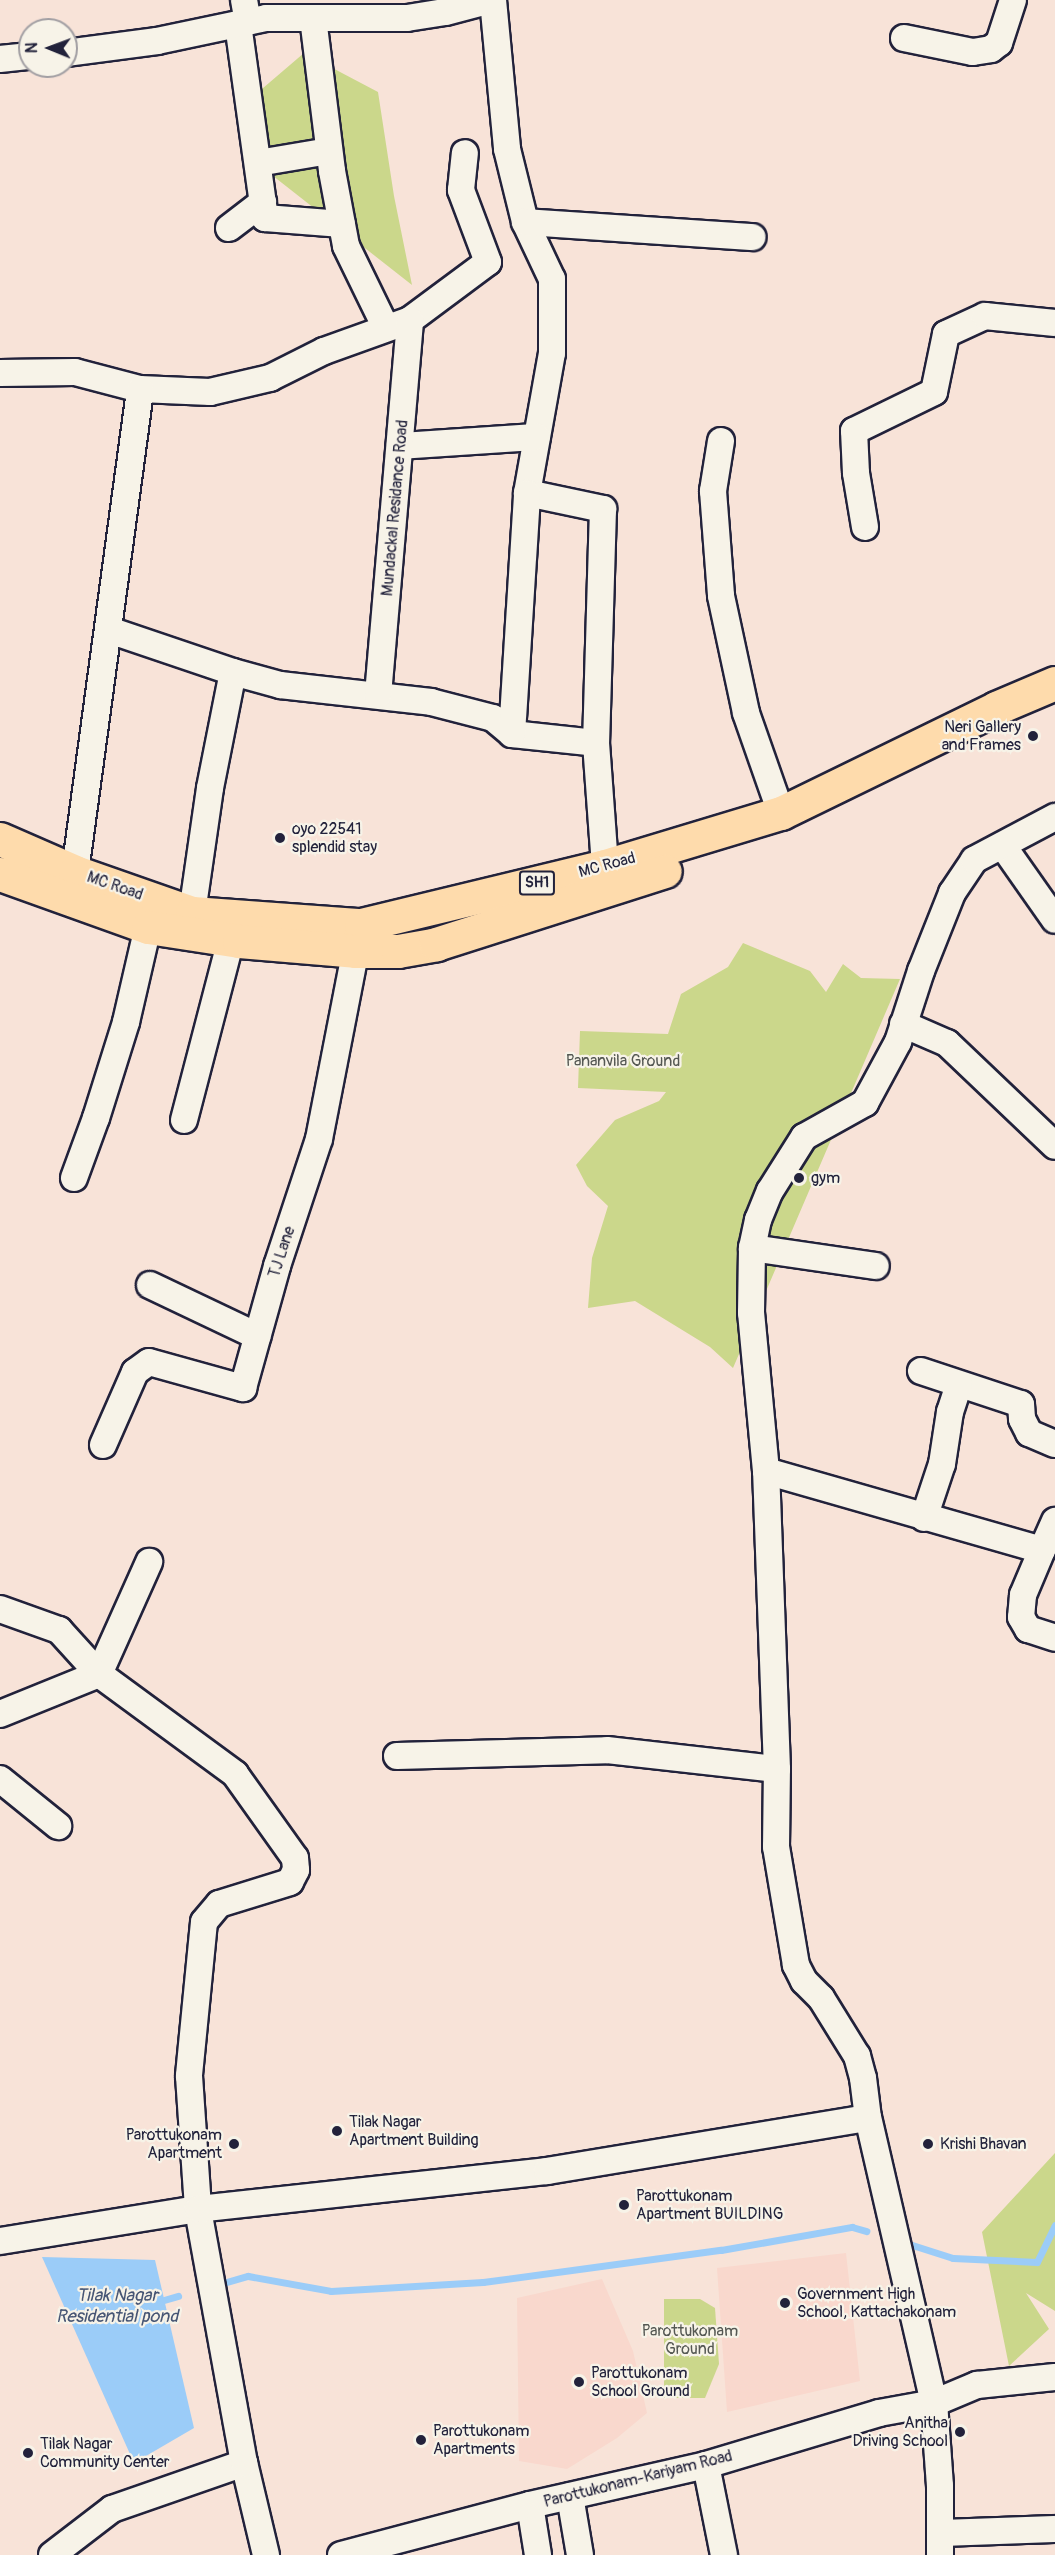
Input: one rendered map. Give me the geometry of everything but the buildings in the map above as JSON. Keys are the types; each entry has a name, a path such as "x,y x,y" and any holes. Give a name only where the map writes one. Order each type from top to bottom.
{"main road":[{"name":"MC Road","path":"0,874 148,927 231,940 358,938 781,813 996,708 1055,683"},
{"name":"MC Road","path":"0,839 75,872 192,913 358,938 398,951 436,944 768,837 1055,704"}],"street":[{"path":"904,38 973,52 990,49 999,43 1013,0"},
{"path":"78,52 117,48 243,15 266,18 313,18 350,9 407,18 446,12 489,1 507,149 525,222 552,279 552,353 527,493 512,734"},
{"path":"243,15 266,218 342,224"},
{"path":"313,18 329,151 346,246 398,324"},
{"path":"0,59 18,57"},
{"path":"258,163 329,151"},
{"path":"0,373 75,372 140,389 210,392 270,378 324,351 398,324 488,262 461,190 465,153"},
{"path":"229,228 263,202"},
{"path":"525,222 753,237"},
{"path":"865,527 856,473 854,431 934,392 946,334 985,316 1055,323"},
{"name":"Mundackal Residance Road","path":"378,695 400,446 398,324"},
{"path":"75,872 140,389"},
{"path":"400,446 537,437"},
{"path":"721,441 713,491 720,596 746,713 781,813"},
{"path":"527,493 603,509 596,743 605,866"},
{"path":"109,630 233,672 280,685 431,702 493,718 512,734 596,743"},
{"path":"192,913 210,788 233,672"},
{"path":"1055,817 974,860 952,893 932,940 898,1042 865,1103 804,1137 770,1191 758,1220 752,1248 751,1313 766,1471 777,1769 776,1846 796,1965 804,1981 821,1998 857,2056 868,2118 934,2403 941,2544 1055,2529"},
{"path":"1003,846 1055,920"},
{"path":"74,1178 96,1118 126,1022 148,927"},
{"name":"TJ Lane","path":"103,1445 138,1368 156,1362 243,1388 277,1266 319,1139 358,938"},
{"path":"184,1120 231,940"},
{"path":"903,1024 947,1043 1055,1146"},
{"path":"752,1248 876,1266"},
{"path":"150,1285 257,1336"},
{"path":"921,1371 1021,1404 1022,1419 1029,1433 1055,1444"},
{"path":"924,1518 942,1464 950,1413 959,1384"},
{"path":"766,1471 1042,1550"},
{"path":"1055,1521 1023,1595 1021,1617 1028,1629 1055,1638"},
{"path":"0,1714 99,1674 149,1562"},
{"path":"0,1610 59,1630 99,1674 235,1774 295,1858 296,1870 290,1882 219,1904 204,1922 189,2076 198,2209 244,2463 266,2555"},
{"path":"397,1756 607,1750 777,1769"},
{"path":"0,1779 58,1826"},
{"path":"0,2241 198,2209 546,2171 868,2118"},
{"name":"Parottukonam-Kariyam Road","path":"341,2555 414,2545 530,2505 706,2465 879,2413 934,2403 977,2385 1055,2377"},
{"path":"52,2555 112,2509 244,2463"},
{"path":"706,2465 724,2555"},
{"path":"570,2496 580,2555"},
{"path":"530,2505 538,2555"}],"shaded area":[{"name":"Government High School, Kattachakonam","path":"846,2253 860,2381 727,2412 717,2268"},
{"name":"Parottukonam School Ground","path":"602,2279 633,2351 647,2413 617,2438 567,2469 519,2461 517,2298"}],"green space":[{"path":"304,53 378,92 394,196 412,285 254,161 236,111"},
{"name":"Pananvila Ground","path":"743,943 810,971 826,992 843,964 861,978 900,979 733,1368 710,1347 635,1301 588,1308 592,1258 608,1206 587,1186 576,1165 615,1120 659,1101 666,1092 578,1088 580,1031 668,1034 681,994 728,967"},
{"path":"1055,2153 1055,2311 1026,2293 1049,2329 1009,2366 982,2232"},
{"name":"Parottukonam Ground","path":"664,2299 700,2299 715,2308 719,2364 705,2398 664,2398"}],"water":[{"name":"Tilak Nagar Residential pond","path":"42,2257 155,2260 194,2428 134,2463"}],"waterway":[{"path":"909,2244 953,2258 1037,2262 1055,2225"},
{"path":"216,2285 248,2276 331,2291 483,2282 721,2250 852,2227 866,2231"},
{"path":"157,2302 178,2296"}],"place":[{"name":"Neri Gallery and Frames","path":"1033,736"},
{"name":"oyo 22541 splendid stay","path":"280,838"},
{"name":"gym","path":"799,1178"},
{"name":"Tilak Nagar Apartment Building","path":"337,2131"},
{"name":"Parottukonam Apartment","path":"234,2144"},
{"name":"Krishi Bhavan","path":"928,2144"},
{"name":"Parottukonam Apartment BUILDING","path":"624,2205"},
{"name":"Government High School, Kattachakonam","path":"785,2303"},
{"name":"Parottukonam School Ground","path":"579,2382"},
{"name":"Anitha Driving School","path":"960,2432"},
{"name":"Parottukonam Apartments","path":"421,2440"},
{"name":"Tilak Nagar Community Center","path":"28,2453"}]}
